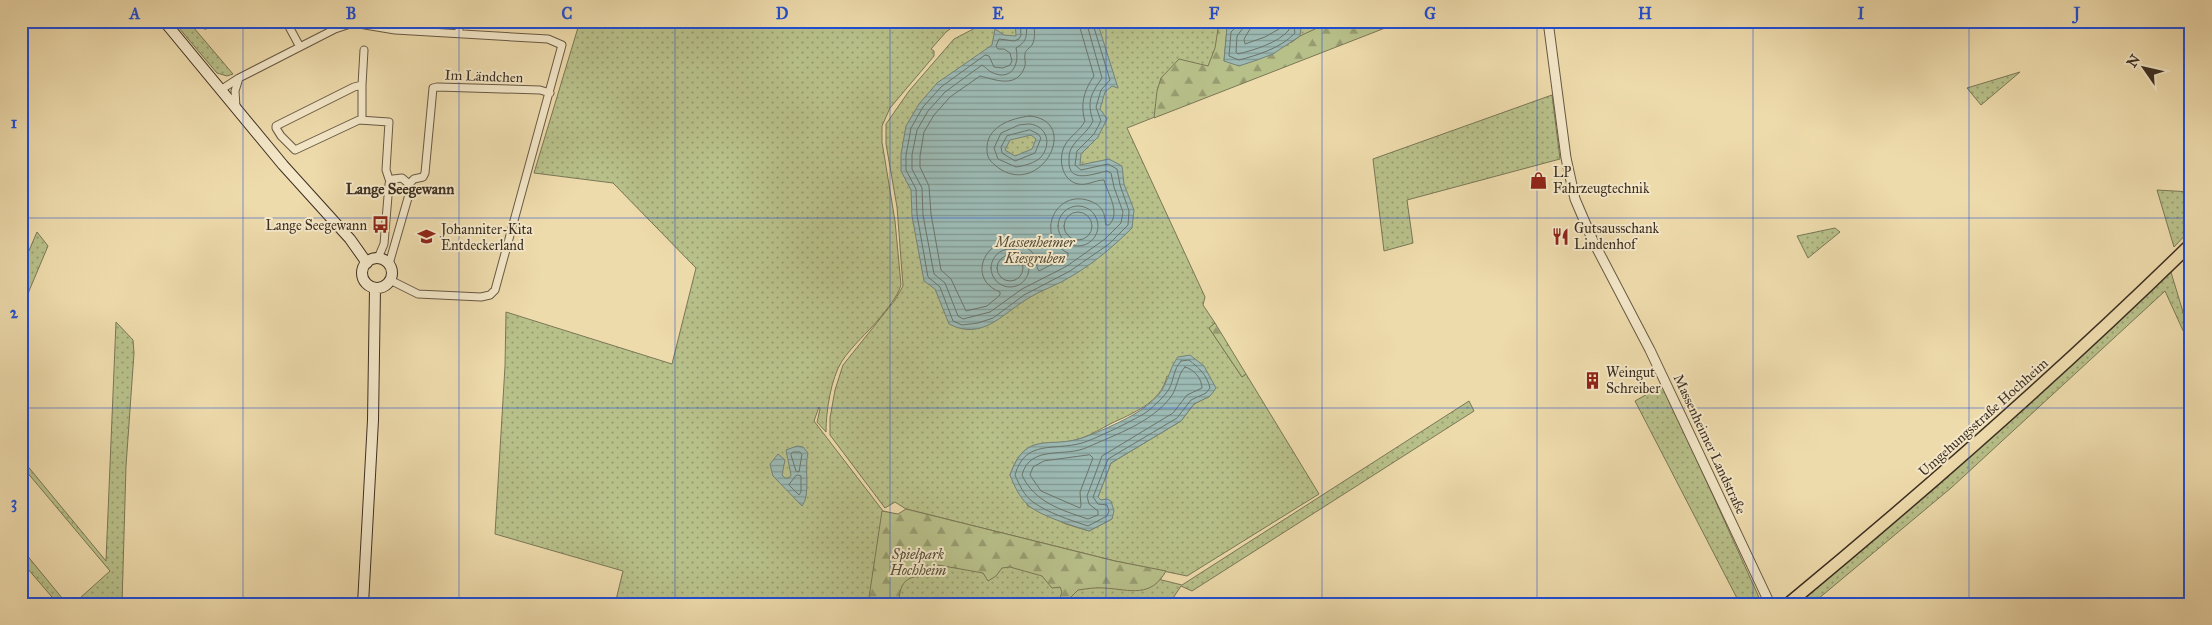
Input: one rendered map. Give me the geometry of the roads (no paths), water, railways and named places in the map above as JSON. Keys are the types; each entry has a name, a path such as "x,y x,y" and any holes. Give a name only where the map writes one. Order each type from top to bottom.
{"main road":[{"path":"164,21 284,165 350,239 366,263"},
{"name":"Umgehungsstraße Hochheim","path":"1788,604 1900,511 2029,397 2191,244"},
{"path":"378,258 389,264 392,272 390,280 384,286 375,288 364,280 362,271 366,263 378,258"},
{"path":"363,604 373,420 375,288"}],"street":[{"path":"196,21 205,25 215,21"},
{"path":"286,21 300,47"},
{"path":"459,33 460,21"},
{"name":"Massenheimer Landstraße","path":"1548,21 1565,153 1575,199 1593,241 1650,350 1770,604"},
{"path":"222,89 239,78 342,26 360,22 395,30 548,39 562,45 496,288 493,293 482,297 418,294 390,280"},
{"path":"362,119 364,50"},
{"path":"236,108 235,91 239,78"},
{"path":"362,85 354,87 276,126 280,136 295,150 362,119 389,122 386,170 390,182 384,244 378,258"},
{"name":"Im Ländchen","path":"409,184 426,173 431,91 433,88 437,86 530,90 550,93"},
{"path":"389,264 410,191 409,184 405,179 399,178 390,182"}],"water":[{"path":"1015,21 1097,21 1118,88 1112,86 1105,92 1100,109 1107,119 1098,137 1081,154 1080,165 1109,159 1122,166 1124,184 1134,210 1132,228 1088,266 1027,299 991,324 971,330 949,324 935,289 924,281 912,216 911,190 901,171 901,154 906,126 919,104 937,83 992,45 995,29 1004,35 1016,36","holes":["1031,135 1036,139 1032,149 1015,156 1005,150 1010,140"]},
{"path":"1234,21 1297,21 1301,28 1300,36 1273,54 1239,66 1224,61 1227,27"},
{"path":"1190,355 1204,366 1216,388 1210,396 1194,404 1181,421 1111,463 1098,497 1101,500 1107,499 1111,501 1114,511 1112,519 1089,531 1049,517 1033,509 1025,502 1017,491 1010,475 1016,461 1023,452 1031,446 1039,444 1082,438 1105,429 1139,411 1159,394 1178,357"},
{"path":"797,446 803,447 808,453 807,489 802,506 773,476 770,464 778,454 785,460 782,475 785,478 789,478 791,475 786,450"}],"place":[{"name":"LP Fahrzeugtechnik","path":"1539,180"},
{"name":"Lange Seegewann","path":"381,225"},
{"name":"Gutsausschank Lindenhof","path":"1560,236"},
{"name":"Johanniter-Kita Entdeckerland","path":"427,237"},
{"name":"Weingut Schreiber","path":"1592,380"}],"district":[{"name":"Lange Seegewann","path":"400,189"}],"park label":[{"name":"Massenheimer Kiesgruben","path":"1035,250"},
{"name":"Spielpark Hochheim","path":"918,562"}]}
